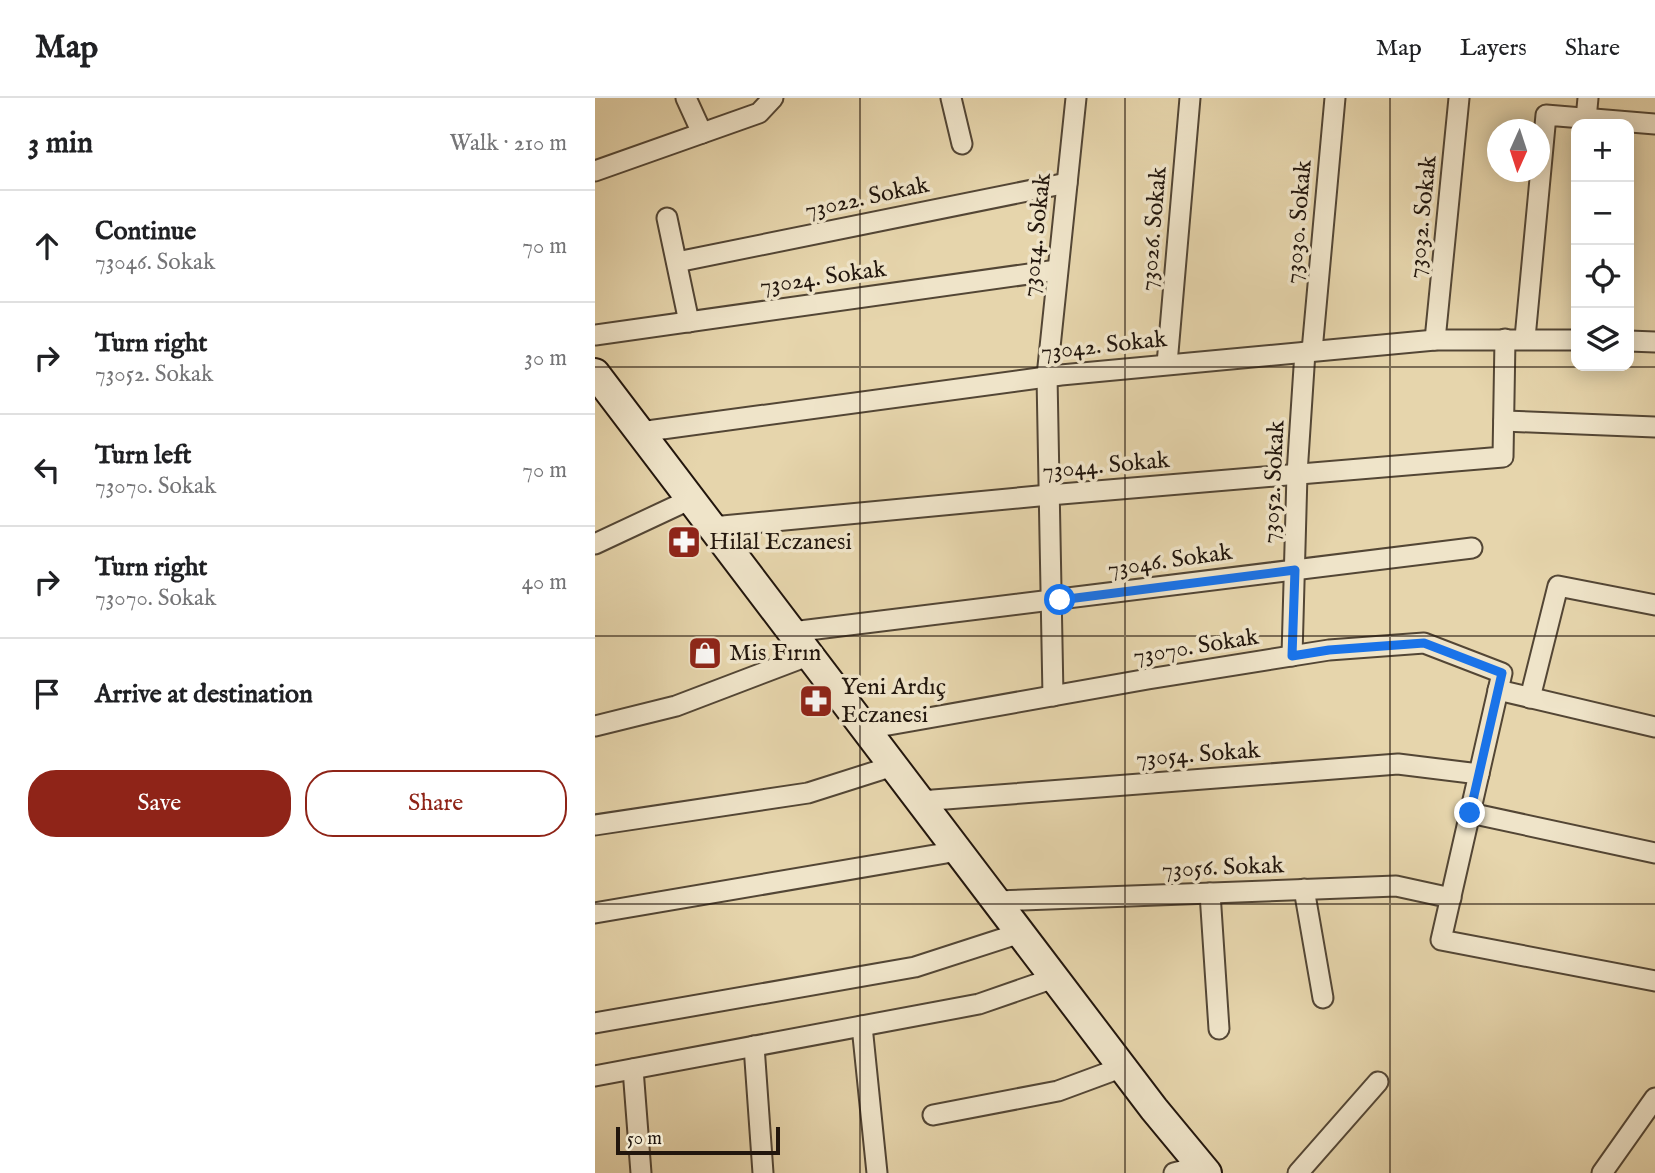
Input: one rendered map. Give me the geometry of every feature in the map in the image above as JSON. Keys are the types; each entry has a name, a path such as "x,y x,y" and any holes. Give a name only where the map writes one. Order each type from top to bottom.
{"main road":[{"path":"595,373 1054,978 1204,1170"}],"street":[{"path":"686,98 702,133"},
{"path":"951,98 962,144"},
{"name":"73014. Sokak","path":"1053,696 1047,376 1076,98"},
{"name":"73026. Sokak","path":"1167,364 1190,98"},
{"name":"73030. Sokak","path":"1308,352 1335,98"},
{"name":"73032. Sokak","path":"1435,340 1459,98"},
{"path":"1588,98 1586,119 1546,116 1504,421 1655,427"},
{"path":"595,171 759,113 769,100"},
{"path":"1634,122 1655,124"},
{"name":"73022. Sokak","path":"677,262 1067,183"},
{"path":"667,218 689,322"},
{"name":"73024. Sokak","path":"595,335 1057,270"},
{"name":"73042. Sokak","path":"640,432 1047,376 1167,364 1435,340 1571,340"},
{"path":"1634,341 1655,342"},
{"name":"73052. Sokak","path":"1292,656 1297,474 1308,352"},
{"name":"73044. Sokak","path":"712,527 1049,495 1503,457 1504,421"},
{"path":"595,544 691,499"},
{"name":"73046. Sokak","path":"792,632 1472,548"},
{"path":"1530,698 1558,586 1655,605"},
{"name":"73070. Sokak","path":"866,729 1329,650 1424,643 1502,673 1498,690"},
{"path":"595,726 676,706 810,656"},
{"path":"1655,727 1498,690 1441,940 1655,981"},
{"name":"73054. Sokak","path":"920,801 1398,764 1479,774"},
{"path":"595,825 808,793 893,766"},
{"path":"1470,813 1655,852"},
{"path":"595,913 958,851"},
{"name":"73056. Sokak","path":"996,901 1396,886 1451,898"},
{"path":"1304,889 1323,998"},
{"path":"1210,893 1219,1029"},
{"path":"595,1023 915,967 1020,933"},
{"path":"595,1076 979,1003 1054,978"},
{"path":"862,1026 877,1173"},
{"path":"754,1046 763,1173"},
{"path":"933,1115 1058,1091 1123,1068"},
{"path":"633,1069 641,1173"},
{"path":"1298,1173 1378,1082"},
{"path":"1602,1173 1655,1098"},
{"path":"1174,1173 1204,1170"}],"place":[{"name":"Hilal Eczanesi","path":"684,542"},
{"name":"Mis Fırın","path":"705,653"},
{"name":"Yeni Ardıç Eczanesi","path":"816,701"}],"route":[{"path":"1060,600 1295,570 1292,656 1329,650 1424,643 1502,673 1470,813"}]}
